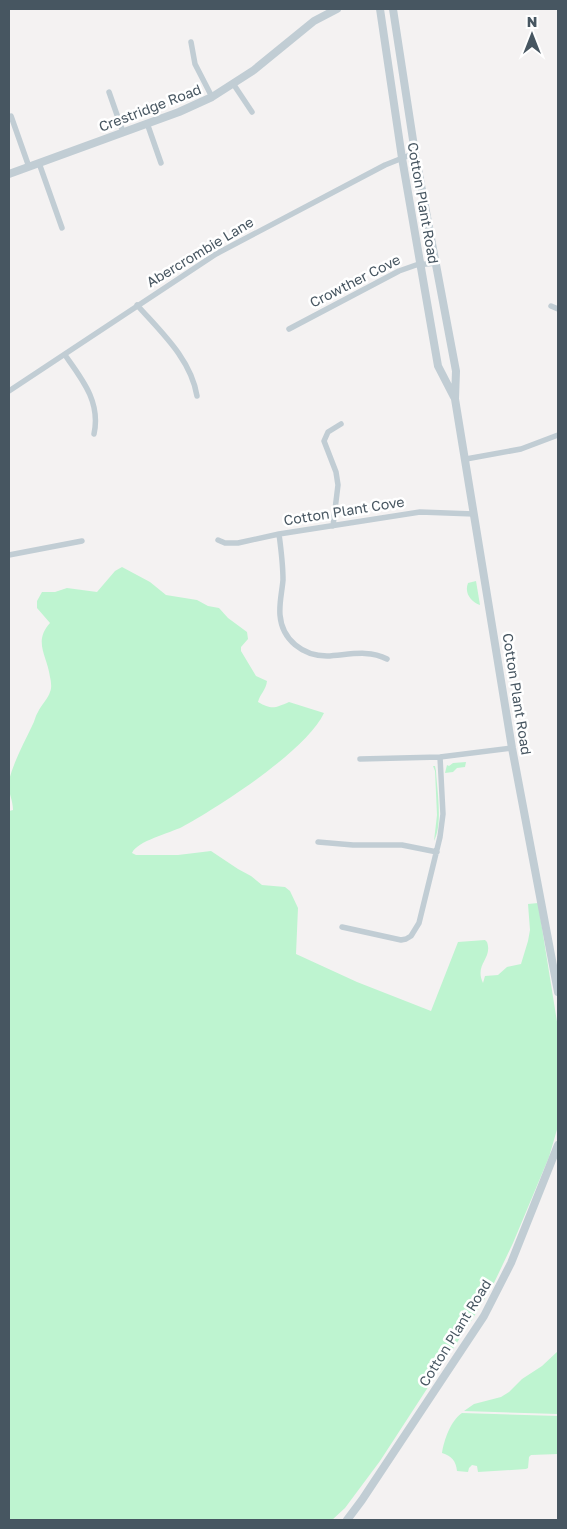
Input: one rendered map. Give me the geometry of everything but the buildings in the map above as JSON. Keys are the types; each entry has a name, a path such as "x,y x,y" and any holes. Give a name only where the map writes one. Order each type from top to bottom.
{"street":[{"name":"Crestridge Road","path":"9,174 179,112 212,97 234,84 302,30 337,9"},
{"name":"Cotton Plant Road","path":"380,9 402,158 438,366 454,399 466,459 512,748 558,992"},
{"name":"Cotton Plant Road","path":"393,9 415,153 456,370 454,399"},
{"path":"191,42 195,64 212,97"},
{"path":"234,84 252,112"},
{"path":"109,92 123,132"},
{"path":"11,116 30,167"},
{"path":"147,123 161,163"},
{"name":"Abercrombie Lane","path":"9,392 216,254 415,153"},
{"path":"39,163 62,228"},
{"name":"Crowther Cove","path":"289,329 399,271 436,263"},
{"path":"137,305 175,349 194,380 197,396"},
{"path":"551,306 558,309"},
{"path":"65,354 89,390 95,416 94,434"},
{"path":"333,526 338,485 324,441 328,432 341,424"},
{"path":"466,459 521,449 558,435"},
{"name":"Cotton Plant Cove","path":"218,540 238,542 420,512 474,514"},
{"path":"279,534 282,566 280,613 281,623 289,639 305,652 314,655 370,653 387,659"},
{"path":"9,555 82,541"},
{"path":"360,759 440,757 512,748"},
{"path":"342,927 404,940 411,936 419,923 437,852 443,814 440,757"},
{"path":"318,842 364,846 402,845 437,852"},
{"name":"Cotton Plant Road","path":"347,1520 484,1316 511,1263 558,1145"}],"green space":[{"path":"122,567 150,582 166,595 197,600 208,606 219,608 228,618 247,632 248,639 241,647 241,651 256,676 267,681 258,702 274,707 289,702 324,713 300,744 239,792 182,827 147,841 132,853 136,855 178,855 211,851 262,885 285,887 290,891 298,908 296,954 357,982 431,1011 458,942 485,940 487,942 488,953 481,971 483,983 485,976 498,975 507,967 521,964 530,930 528,904 538,903 558,1028 558,1126 549,1157 493,1285 380,1461 345,1508 332,1520 9,1520 9,811 13,810 9,780 16,759 36,715 51,689 42,649 42,636 50,623 37,608 37,601 42,592 55,592 67,588 97,592 115,571"},
{"path":"476,581 480,605 471,599 467,590 468,583"},
{"path":"466,762 465,767 445,773 447,765"},
{"path":"433,766 435,766 436,771 439,807 437,834 434,841 437,815 435,771"},
{"path":"558,1351 558,1414 464,1411 474,1404 501,1397 509,1392 522,1379 542,1366"},
{"path":"462,1413 558,1416 558,1454 531,1455 528,1468 526,1469 478,1472 477,1466 472,1465 468,1472 457,1471 453,1459 442,1453 449,1431 455,1420"}]}
